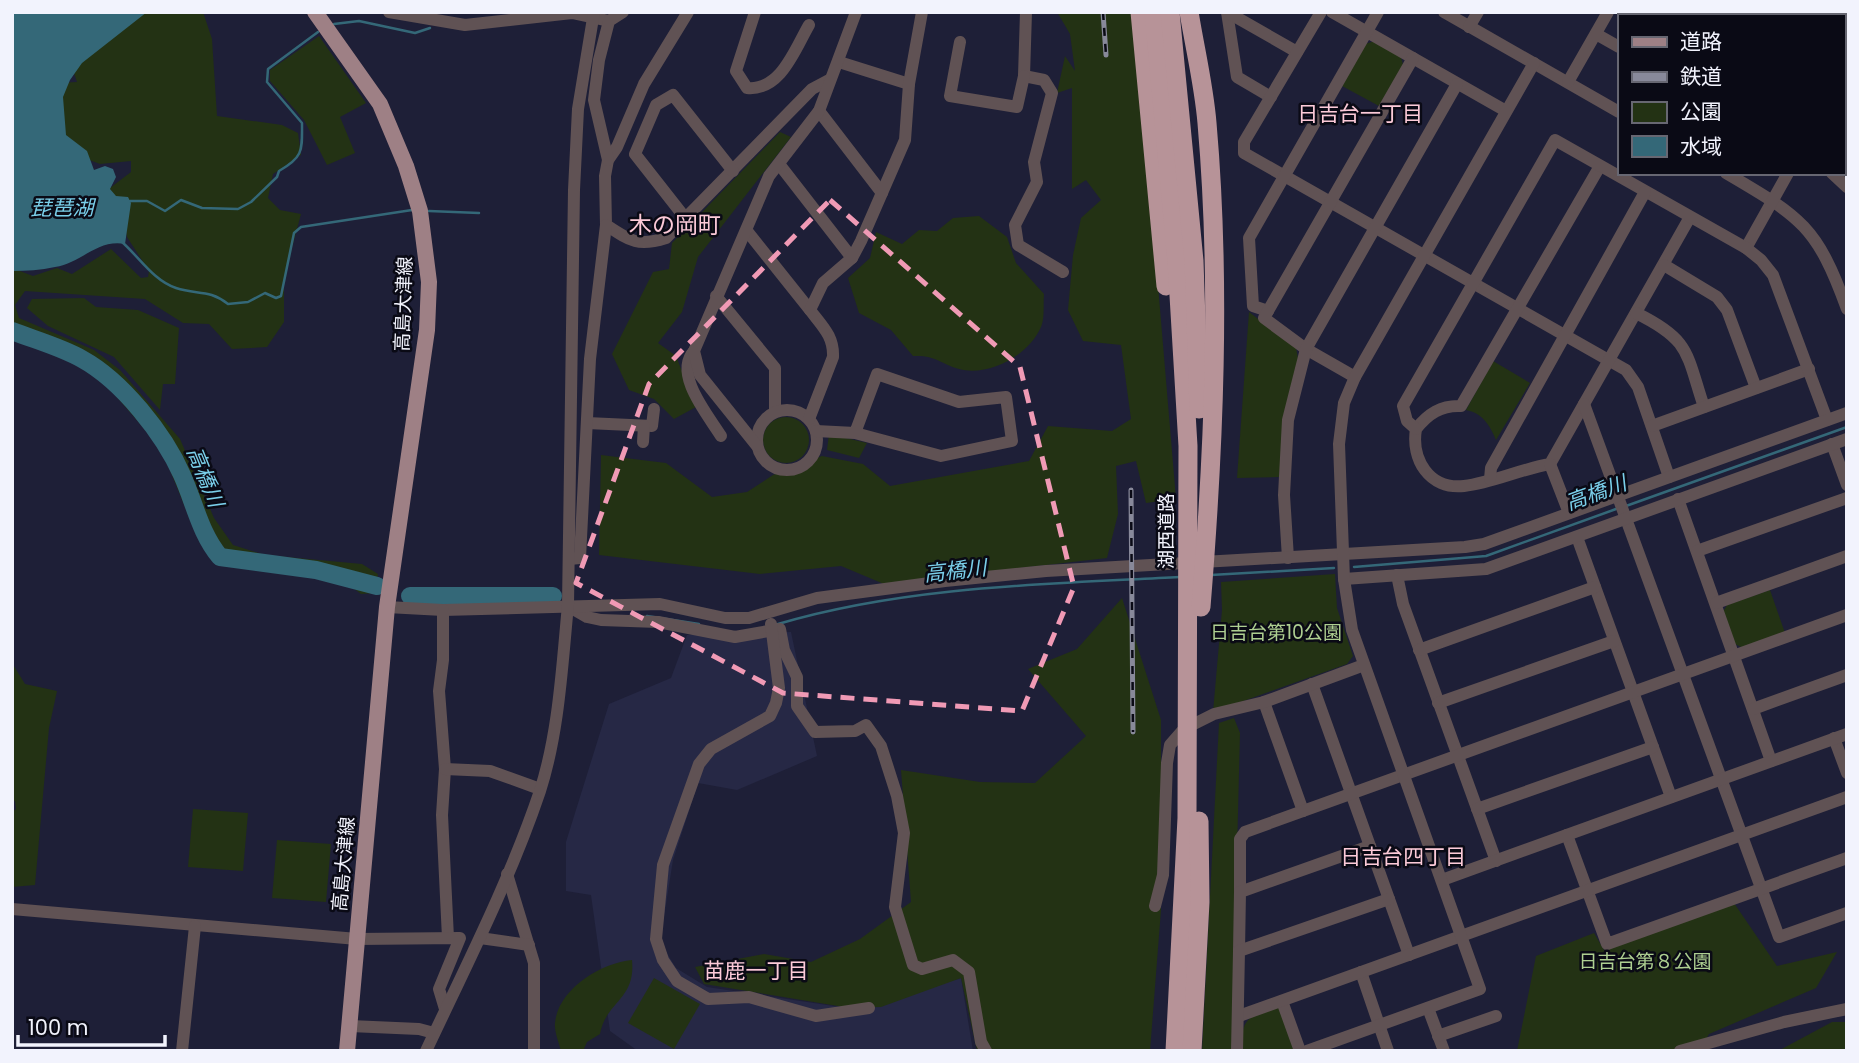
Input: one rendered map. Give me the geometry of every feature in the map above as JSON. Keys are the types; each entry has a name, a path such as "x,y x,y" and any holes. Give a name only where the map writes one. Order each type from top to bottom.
{"highway":[{"path":"1140,12 1195,447"},
{"path":"1154,12 1164,33 1194,261 1195,447"},
{"path":"1164,33 1170,12"},
{"path":"1189,12 1207,121 1213,324 1195,447"},
{"name":"湖西道路","path":"1192,1051 1200,902 1189,548 1195,447"},
{"name":"湖西道路","path":"1175,1051 1202,607 1195,447"}],"main road":[{"name":"高島大津線","path":"315,12 380,104 406,166 423,226 429,282 427,330 388,602 347,1051"}],"street":[{"path":"389,12 483,25 542,13 572,13 609,21"},
{"path":"569,559 580,558 590,359 606,225 605,176 608,160 594,100 599,60 609,21 623,12"},
{"path":"608,160 617,147 645,84 688,12"},
{"path":"755,12 736,71 747,89 767,86 777,78 809,25"},
{"path":"721,436 693,388 686,368 687,359 694,351 769,176 819,111 856,12"},
{"path":"810,310 822,283 852,258 905,140 909,84 922,12"},
{"path":"960,42 950,96 1017,107 1024,76 1026,12"},
{"path":"1271,97 1237,77 1227,12 1297,52"},
{"path":"1321,12 1244,142 1244,153 1473,282 1633,377 1669,477"},
{"path":"1332,12 1506,111"},
{"path":"1268,311 1253,306 1249,238 1378,12"},
{"path":"1444,12 1618,111"},
{"path":"1469,27 1478,12"},
{"path":"1569,82 1608,12"},
{"path":"572,13 583,24 587,37"},
{"path":"426,1051 480,938 540,789 561,673 568,605 574,190 578,109 587,37 594,16"},
{"path":"1596,34 1618,46"},
{"path":"1355,377 1306,349 1264,318 1413,58"},
{"path":"839,62 909,84"},
{"path":"1307,1051 1480,989 1352,630 1344,579 1339,434 1344,403 1355,377 1534,63"},
{"path":"1024,76 1044,80 1052,93 1034,162 1037,182 1015,225 1018,245 1063,272"},
{"path":"606,225 627,239 645,244 666,238 812,89 829,80"},
{"path":"1288,558 1284,495 1286,445 1294,389 1306,349 1458,84"},
{"path":"686,219 635,154 656,105 673,96 733,172"},
{"path":"819,111 882,193"},
{"path":"1416,429 1407,421 1403,406 1555,139 1746,248 1761,260 1773,275 1828,420"},
{"path":"779,164 852,258"},
{"path":"1600,166 1461,406 1448,405 1437,410 1416,429 1415,454 1422,469 1432,479 1448,485 1464,486 1550,464 1690,217"},
{"path":"1729,175 1795,216 1821,245 1847,309"},
{"path":"1746,248 1787,175"},
{"path":"1834,175 1847,187"},
{"path":"1490,478 1491,468 1563,334 1645,192"},
{"path":"694,351 700,375 757,446 761,457 770,465 794,469 813,455 817,443 812,425 834,346 829,334 747,231"},
{"path":"1664,265 1717,297 1727,310 1756,388"},
{"path":"716,296 775,368 775,412"},
{"path":"1636,313 1666,328 1677,338 1684,349 1704,407"},
{"path":"1652,426 1809,369"},
{"path":"757,446 757,432 764,420 775,412 793,410 812,425 855,433 941,456 1012,441 1006,397 959,402 877,374 855,433"},
{"path":"1584,404 1779,937 1846,916"},
{"path":"587,423 652,426 654,410"},
{"path":"1344,579 1486,569 1577,537 1669,477 1847,413"},
{"path":"643,442 644,426"},
{"path":"388,602 443,610 660,604 725,618 749,618 817,598 945,581 1046,571 1484,544 1569,513 1678,499 1847,439"},
{"path":"1832,444 1847,485"},
{"path":"1550,464 1569,513"},
{"path":"1697,551 1847,498"},
{"path":"1678,499 1771,761"},
{"path":"1577,537 1671,797"},
{"path":"1716,603 1847,556"},
{"path":"1397,575 1419,650 1496,860"},
{"path":"1419,650 1595,587"},
{"path":"568,605 587,617 601,620 658,622 735,637 780,629 784,650 797,677 797,706 815,732 855,731 866,725 876,735 897,796 904,833 895,907 913,965 922,969 953,960 969,972 981,1042 986,1051"},
{"path":"443,610 443,660 439,691 445,769 442,815 448,938"},
{"path":"769,614 779,688 776,703 770,716 711,749 699,764 663,865 656,939 663,960 677,981 708,999 749,997 816,1016 869,1008"},
{"path":"1237,1051 1240,839 1245,832 1847,615"},
{"path":"1438,703 1614,640"},
{"path":"1155,906 1163,875 1170,745 1184,729 1214,714 1264,702 1364,666"},
{"path":"1753,709 1847,675"},
{"path":"1312,684 1409,955"},
{"path":"1264,702 1303,811"},
{"path":"1442,880 1840,736 1847,773"},
{"path":"1477,809 1653,747"},
{"path":"445,769 490,771 540,789"},
{"path":"1239,1016 1847,797"},
{"path":"1567,835 1607,944 1847,858"},
{"path":"1240,892 1370,846"},
{"path":"507,874 534,963 534,1051"},
{"path":"1239,951 1389,900"},
{"path":"12,909 357,939 460,938 439,989 445,1009"},
{"path":"182,1051 195,926"},
{"path":"480,938 529,945"},
{"path":"1361,972 1388,1051"},
{"path":"1282,1001 1300,1051"},
{"path":"1428,1008 1444,1051"},
{"path":"1680,1051 1784,1022 1847,1009"},
{"path":"1438,1036 1496,1016"},
{"path":"350,1026 419,1029 434,1033"}],"highlighted area":[{"path":"830,200 1020,367 1074,587 1022,711 783,693 576,583 649,384"}],"shaded area":[{"path":"791,632 817,756 737,790 698,783 673,860 660,942 676,968 707,987 860,1010 961,978 973,1051 638,1051 610,1031 591,895 566,891 566,842 609,704 671,678 687,635"}],"green space":[{"path":"133,12 203,12 212,39 217,116 282,125 298,133 301,155 273,174 268,198 280,210 301,214 284,278 284,322 267,347 232,349 209,324 183,323 145,299 25,291 15,305 19,318 94,350 120,370 180,439 214,518 233,545 265,555 362,564 378,574 375,593 361,594 348,584 217,561 196,534 161,448 96,373 12,335 12,268 33,276 57,268 72,274 111,249 141,278 148,277 149,271 127,237 123,215 111,202 110,188 131,172 131,161 100,164 44,143 57,83 77,82 72,67"},
{"path":"1057,12 1135,12 1176,499 1146,503 1136,461 1116,466 1118,514 1107,558 884,584 841,566 760,574 599,555 601,455 666,463 712,497 747,492 773,475 822,456 863,464 890,486 1029,461 1048,426 1112,431 1131,419 1121,345 1083,341 1068,310 1073,255 1081,218 1101,200 1086,180 1072,189 1072,88 1057,93 1065,56 1075,71 1070,34"},
{"path":"319,36 366,103 340,117 355,153 327,165 304,120 270,81 270,70"},
{"path":"1375,41 1401,57 1403,65 1379,106 1342,86 1365,44"},
{"path":"780,132 791,137 698,257 682,312 658,343 676,356 696,407 674,419 654,399 629,390 612,354 653,272 669,269 672,243"},
{"path":"979,216 1007,237 1016,263 1044,294 1043,315 1041,327 1035,337 1018,355 995,367 971,371 932,358 913,356 891,330 859,313 848,278 870,258 876,232 902,244 919,230 937,231 953,218"},
{"path":"84,298 96,307 138,310 179,328 175,384 163,384 160,410 114,357 48,326 27,308 32,299"},
{"path":"1249,312 1296,348 1298,358 1279,477 1237,478"},
{"path":"1493,361 1530,383 1496,440 1485,420 1466,410"},
{"path":"786,417 803,423 809,440 803,457 786,463 769,457 763,440 769,423"},
{"path":"829,434 867,443 859,458 827,450"},
{"name":"日吉台第10公園","path":"1335,574 1337,608 1353,656 1347,664 1213,712 1222,610 1221,582"},
{"path":"1770,590 1785,633 1743,648 1735,644 1723,612 1727,605"},
{"path":"1122,598 1161,720 1161,910 1150,1051 977,1051 961,978 881,1007 850,1008 704,984 695,967 764,954 811,962 860,939 911,902 901,770 980,782 1035,783 1086,736 1028,669 1077,649"},
{"path":"12,663 25,684 57,691 49,728 35,885 12,887 12,812 16,809 15,801 12,800"},
{"path":"1234,718 1240,733 1232,1051 1202,1051 1219,723"},
{"path":"193,809 248,813 243,871 188,867"},
{"path":"277,840 331,844 326,902 272,898"},
{"name":"日吉台第８公園","path":"1734,903 1777,966 1837,952 1816,988 1709,1034 1699,1051 1517,1051 1536,956 1594,933 1604,950"},
{"path":"632,960 630,984 608,1014 600,1034 587,1042 583,1051 561,1051 555,1023 564,999 595,972"},
{"path":"654,978 700,1004 674,1049 628,1023"},
{"path":"1279,1006 1294,1051 1241,1051 1245,1024 1254,1016"},
{"path":"1832,1022 1847,1022 1847,1051 1778,1051"}],"water":[{"name":"琵琶湖","path":"12,12 147,12 82,63 70,80 63,97 66,135 87,151 94,170 105,166 113,169 116,177 110,189 116,196 128,197 131,203 125,244 106,245 65,265 28,271 12,271"}],"waterway":[{"path":"334,24 359,21 415,33 430,28"},
{"path":"130,201 147,201 165,211 181,200 202,208 238,209 251,202 277,177 279,171 297,157 301,146 302,123 267,82 268,69 318,32"},
{"path":"122,242 168,285 209,294 228,304 248,302 265,293 276,298 281,296 294,233 301,227 412,210"},
{"path":"429,211 479,213"},
{"name":"高橋川","path":"12,331 82,359 112,381 140,410 174,459 203,528 220,557 316,570 377,586"},
{"name":"高橋川","path":"1626,506 1847,427"},
{"name":"高橋川","path":"1354,567 1486,556 1616,509"},
{"name":"高橋川","path":"1211,575 1334,568"},
{"name":"高橋川","path":"778,624 827,611 926,594 1028,585 1180,577"},
{"name":"高橋川","path":"410,596 553,596"},
{"name":"高橋川","path":"647,616 699,624"}],"railway":[{"path":"1103,12 1106,55"},
{"path":"1131,490 1133,732"}],"district":[{"name":"日吉台一丁目","path":"1360,114"},
{"name":"木の岡町","path":"675,225"},
{"name":"日吉台四丁目","path":"1403,857"},
{"name":"苗鹿一丁目","path":"756,971"}]}
